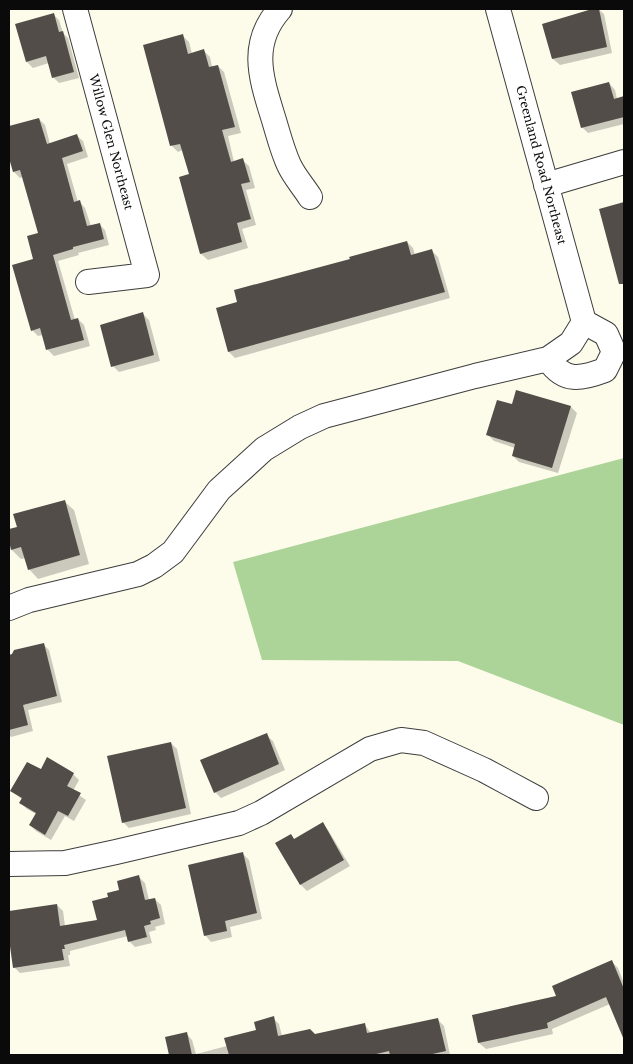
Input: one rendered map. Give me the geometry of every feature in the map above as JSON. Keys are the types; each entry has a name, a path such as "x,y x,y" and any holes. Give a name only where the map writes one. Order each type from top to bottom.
{"street":[{"name":"Willow Glen Northeast","path":"75,9 147,275 88,282"},
{"path":"280,9 273,17 266,31 260,64 262,80 289,165 310,197"},
{"name":"Greenland Road Northeast","path":"498,9 584,322"},
{"path":"546,185 624,162"},
{"path":"9,608 30,600 138,574 154,566 173,552 219,490 264,449 300,427 324,416 475,376 548,359 571,343 584,322 606,334 614,352 605,370 585,378 566,376 554,368 548,359"},
{"path":"9,864 65,863 238,823 261,813 370,749 401,740 424,743 484,770 536,798"}],"green space":[{"path":"624,458 624,725 458,661 262,660 233,562"}],"building":[{"path":"592,9 599,9 607,47 552,59 542,24"},
{"path":"54,13 59,32 63,31 74,72 52,78 46,56 26,62 15,24"},
{"path":"183,34 188,54 204,49 209,67 218,65 235,127 222,130 231,162 243,158 250,182 241,184 251,219 237,223 242,242 200,254 179,177 189,174 180,144 170,146 143,45"},
{"path":"609,82 614,99 624,96 624,117 581,128 571,92"},
{"path":"39,118 47,144 77,134 83,151 62,158 74,202 80,200 87,226 100,223 104,239 73,247 73,249 53,255 71,320 78,318 84,340 46,350 40,328 31,331 12,265 33,259 27,236 38,233 20,170 13,172 9,158 9,126"},
{"path":"624,202 624,284 619,284 599,209"},
{"path":"407,241 411,255 432,249 445,292 228,352 216,308 237,302 234,290 350,259 349,257"},
{"path":"143,312 154,355 111,367 100,325"},
{"path":"516,390 571,406 552,468 512,456 515,444 486,435 497,400 512,404"},
{"path":"65,500 80,555 28,570 21,547 11,550 9,529 17,527 13,514"},
{"path":"44,643 57,696 23,705 28,725 9,730 9,655 14,650"},
{"path":"267,733 279,764 214,793 200,760"},
{"path":"171,742 186,808 122,823 107,756"},
{"path":"47,757 74,773 67,786 81,793 68,816 58,811 45,835 29,825 36,813 19,803 22,798 10,791 27,762 41,769"},
{"path":"323,822 344,860 300,885 275,843 291,834 294,839"},
{"path":"243,852 257,913 225,921 227,931 204,936 188,865"},
{"path":"139,875 145,900 155,898 160,918 150,921 151,924 144,926 147,937 128,942 125,930 64,945 65,949 62,949 64,960 13,968 9,939 9,911 57,904 60,926 97,920 92,901 108,897 107,893 119,890 117,881"},
{"path":"612,960 624,989 624,1040 606,997 547,1023 548,1028 478,1043 472,1015 556,996 552,986"},
{"path":"274,1016 278,1036 310,1029 315,1034 365,1023 367,1033 438,1018 446,1051 428,1055 390,1055 389,1051 372,1055 229,1055 224,1038 256,1030 254,1022"},
{"path":"187,1032 192,1055 169,1055 165,1037"}]}
